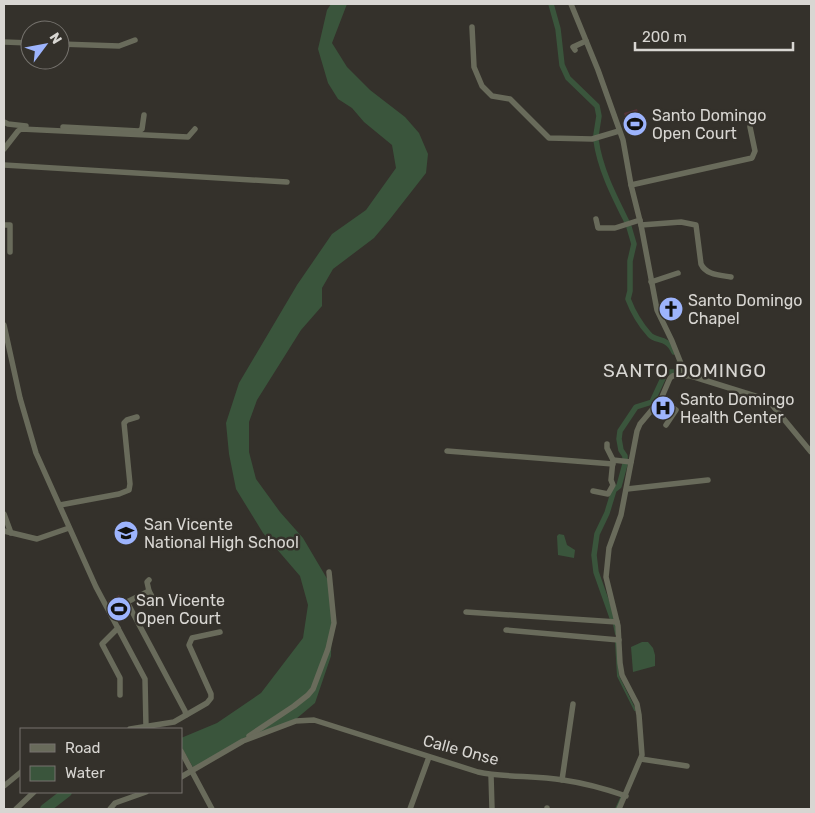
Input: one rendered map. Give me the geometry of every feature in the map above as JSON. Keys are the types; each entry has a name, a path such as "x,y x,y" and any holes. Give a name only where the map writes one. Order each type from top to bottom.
{"street":[{"path":"571,4 620,131 657,310 686,376"},
{"path":"472,28 474,68 482,86 492,96 510,99 549,138 592,139 620,131"},
{"path":"70,44 119,46 135,40"},
{"path":"574,50 574,47 586,41"},
{"path":"4,42 20,43"},
{"path":"4,122 24,126 139,132 142,129 144,115"},
{"path":"631,185 752,158 755,151 750,127"},
{"path":"4,149 20,129 188,137 195,129"},
{"path":"4,165 287,182"},
{"path":"596,219 598,228 615,228 640,222 681,222 696,225 703,269 707,272 731,277"},
{"path":"4,225 10,225 10,252"},
{"path":"651,282 678,273"},
{"path":"4,325 20,398 36,453 96,588 145,679 146,727"},
{"path":"619,809 623,795 642,759 637,704 622,675 617,622 606,577 610,548 627,489 627,461 640,424 661,400 670,378 680,374 768,400 811,452"},
{"path":"661,400 676,410 666,425"},
{"path":"60,505 119,494 129,490 124,423 137,417"},
{"path":"593,491 608,494 613,485 611,480 613,462 607,444"},
{"path":"447,451 613,462 627,461"},
{"path":"627,489 708,480"},
{"path":"4,514 11,533"},
{"path":"4,531 37,539 69,528"},
{"path":"182,777 243,740 294,706 313,689 328,650 334,623 329,572"},
{"path":"149,580 147,582 149,591 155,602 160,600"},
{"path":"149,591 127,602 186,711 186,715"},
{"path":"466,612 617,622"},
{"path":"118,628 102,644 120,678 120,695"},
{"path":"506,630 619,640"},
{"path":"138,728 169,727 174,722 207,704 211,694 189,645 190,641 198,636 220,632"},
{"path":"562,780 573,704"},
{"name":"Calle Onse","path":"243,740 292,723 314,720 463,768 492,775 562,780 623,795"},
{"path":"182,753 212,809"},
{"path":"410,809 429,757"},
{"path":"642,759 687,766"},
{"path":"4,786 20,773"},
{"path":"492,775 492,809"},
{"path":"16,809 33,793"},
{"path":"110,809 116,803 143,793"}],"shaded area":[{"name":"Santo Domingo Open Court","path":"637,109 644,133 631,136 624,113"},
{"name":"San Vicente Open Court","path":"119,595 130,616 119,622 108,601"}],"water":[{"path":"331,4 347,4 332,43 347,67 370,90 405,117 419,133 428,154 426,173 374,238 333,269 322,288 322,306 301,330 257,400 249,422 249,452 256,479 280,512 303,538 329,582 332,611 331,656 315,703 296,719 271,729 194,769 182,748 182,738 217,723 261,693 303,638 308,605 300,576 263,533 236,489 229,454 226,423 239,383 297,285 332,234 366,210 396,168 392,145 364,122 352,108 338,99 328,83 318,49 327,10"},
{"path":"559,534 564,535 567,545 575,550 574,558 558,555 557,536"},
{"path":"642,642 648,642 653,648 655,666 633,672 631,647"}],"waterway":[{"path":"551,4 558,29 562,65 568,78 597,106 599,116 596,135"},
{"path":"596,140 604,172 627,222"},
{"path":"629,227 634,244 630,261 630,291 628,299 637,318 649,334 668,343 674,352"},
{"path":"613,620 596,572 594,555 597,534 607,513 614,490 619,486 625,464 625,456 621,450 619,439 620,431 636,407 652,402 665,374 680,370 679,363"},
{"path":"614,624 616,634"},
{"path":"616,642 618,676 635,710"},
{"path":"45,809 66,793"},
{"path":"616,809 622,796"}],"place":[{"name":"Santo Domingo Open Court","path":"635,124"},
{"name":"Santo Domingo Chapel","path":"671,309"},
{"name":"Santo Domingo Health Center","path":"663,408"},
{"name":"San Vicente National High School","path":"126,533"},
{"name":"San Vicente Open Court","path":"119,609"}],"district":[{"name":"SANTO DOMINGO","path":"685,370"}]}
